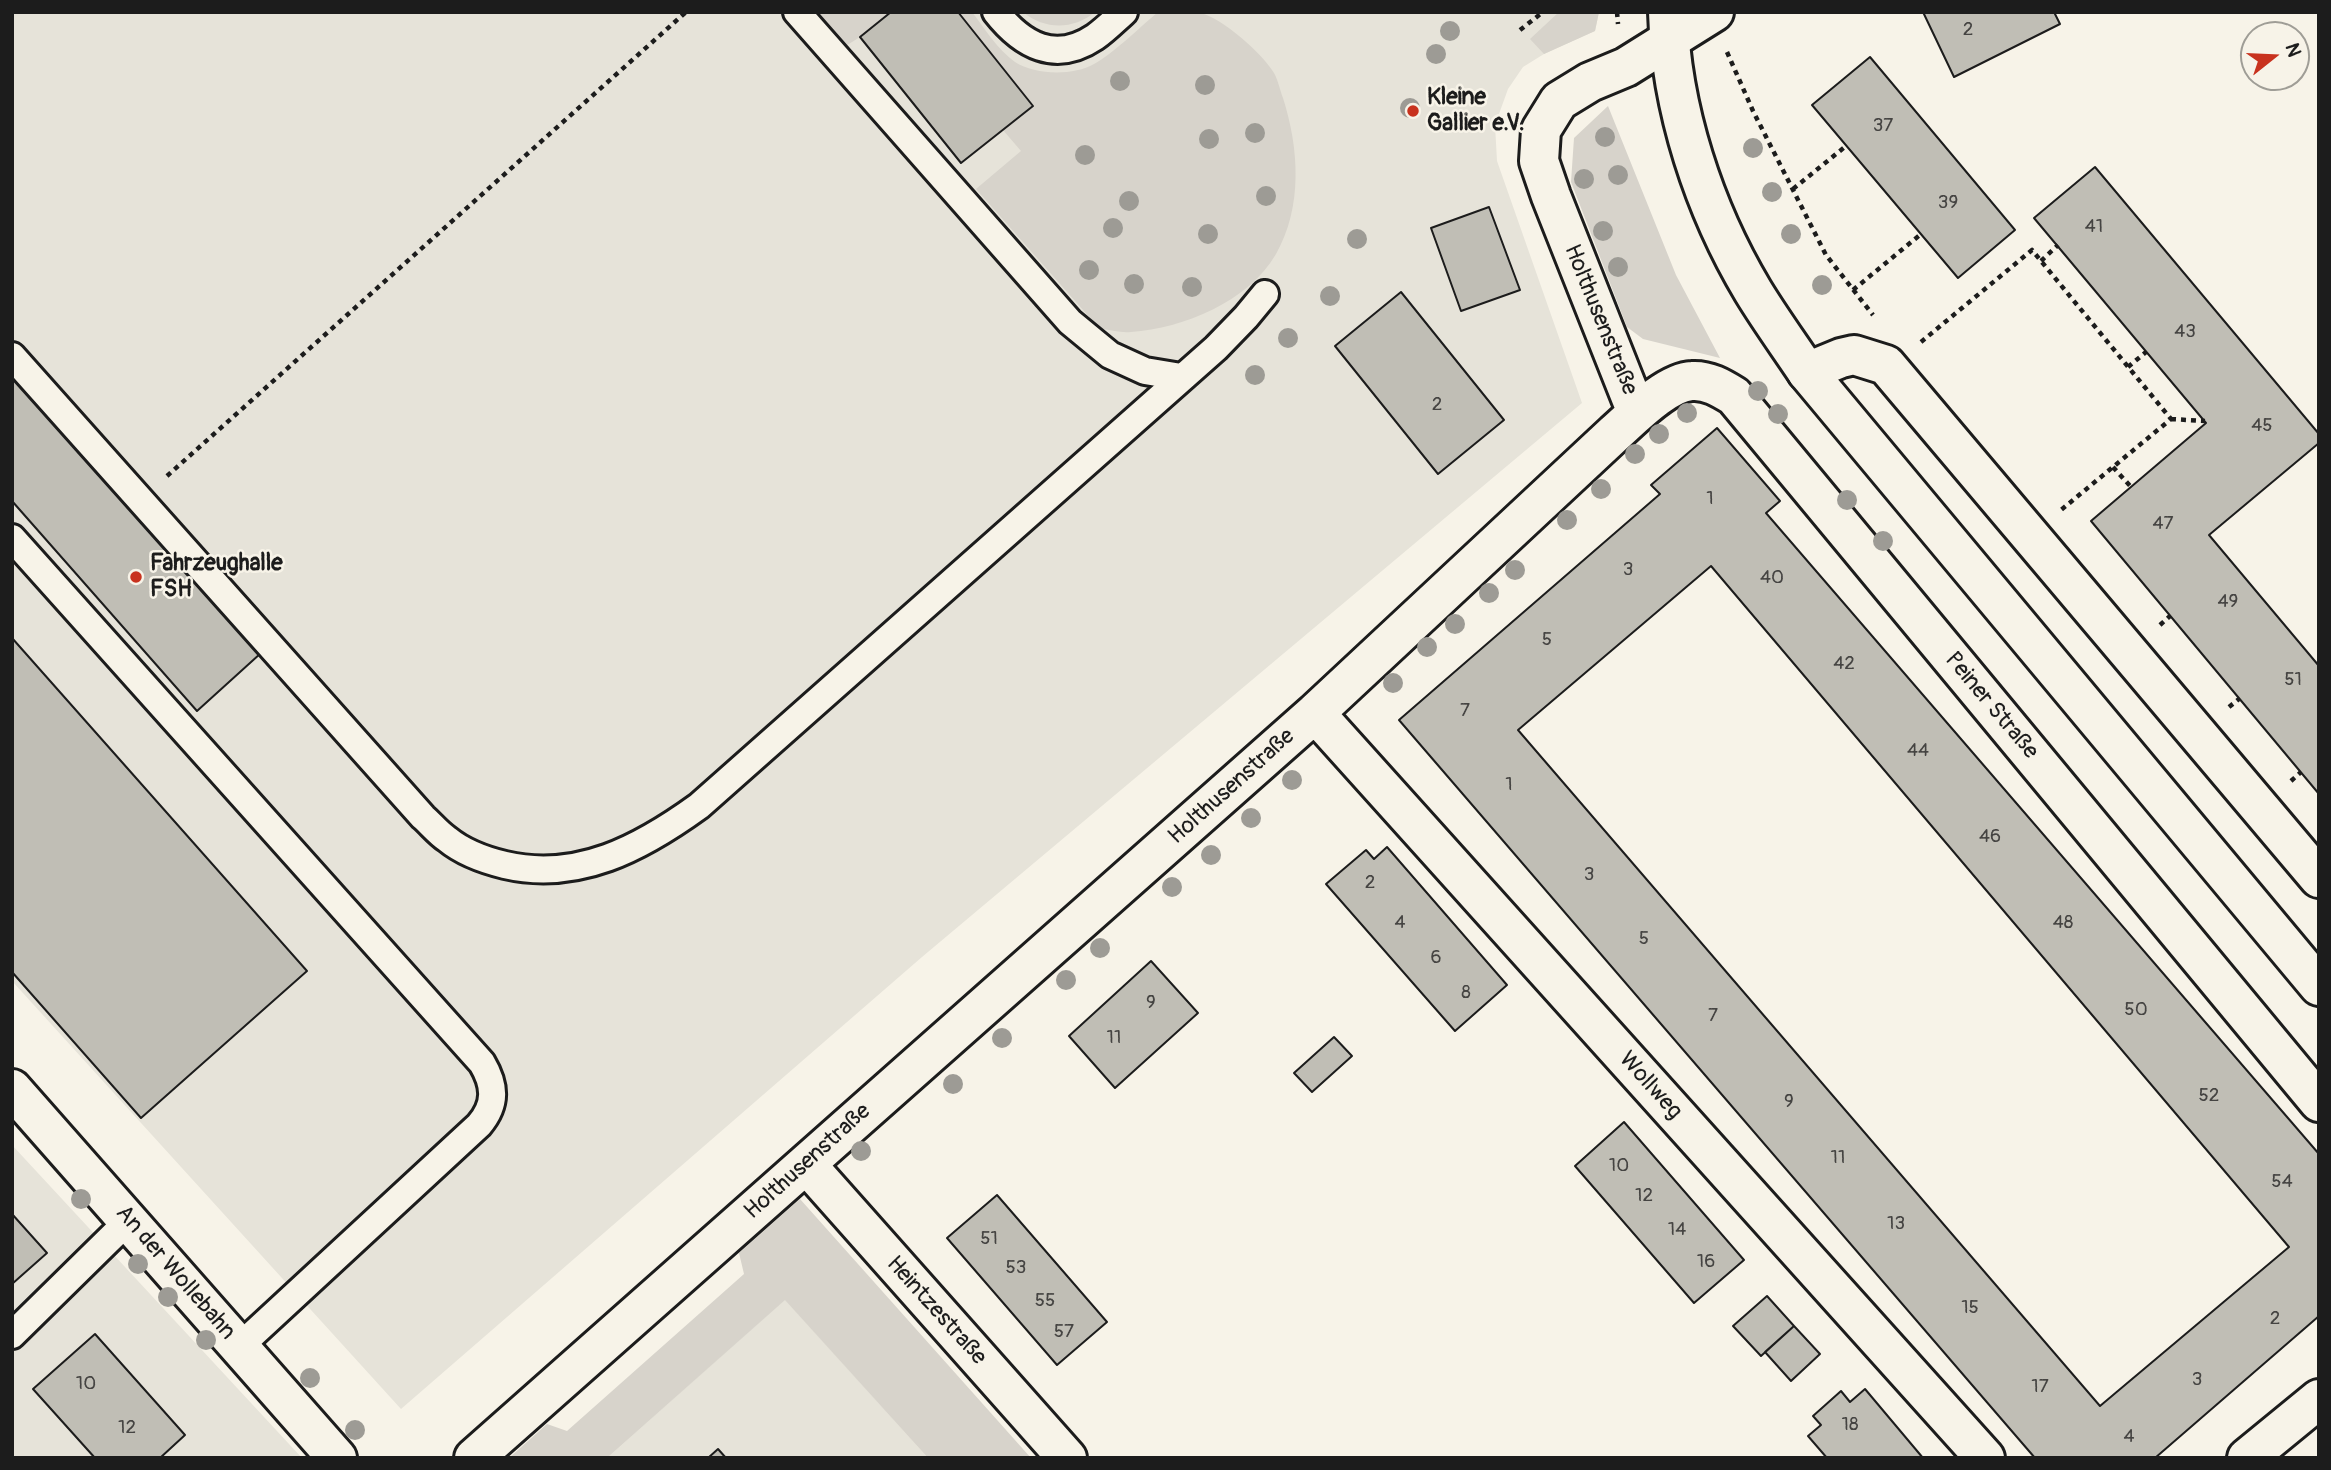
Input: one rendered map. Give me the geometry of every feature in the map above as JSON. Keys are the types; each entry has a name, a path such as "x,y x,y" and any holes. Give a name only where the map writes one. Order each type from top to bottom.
{"street":[{"name":"Holthusenstraße","path":"474,1458 1315,713 1637,413 1550,196 1539,161 1541,130 1559,101 1590,82 1626,67 1669,26 1712,13"},
{"path":"1669,26 1682,118 1705,194 1753,290 1807,372 2319,986"},
{"path":"1807,372 1854,355 1901,356 2319,878"},
{"name":"Peiner Straße","path":"1637,413 1662,393 1691,381 1715,384 1734,396 2319,1102"},
{"name":"Wollweg","path":"1315,713 1985,1458"},
{"name":"An der Wollebahn","path":"12,1089 337,1458"},
{"name":"Heintzestraße","path":"806,1164 1067,1458"},
{"path":"2247,1458 2319,1399"}],"lane":[{"path":"797,12 1070,321 1110,355 1145,371 1181,377"},
{"path":"996,12 1010,29 1026,42 1058,50 1077,46 1094,38 1124,12"},
{"path":"12,356 423,817 447,839 468,853 488,861 530,870 568,869 585,866 620,852 673,825 699,806 1232,332 1265,294"},
{"path":"12,538 482,1063 493,1087 493,1100 480,1125 240,1346"},
{"path":"12,1335 129,1220"}],"path":[{"path":"140,500 686,12"},
{"path":"1520,30 1543,12"},
{"path":"1712,13 1753,111 1826,255 1887,332 1901,356 2032,250 2171,419"},
{"path":"1793,188 1846,146"},
{"path":"1853,290 1921,234"},
{"path":"2040,261 2058,246"},
{"path":"2128,367 2146,352"},
{"path":"2056,514 2171,419 2205,421"},
{"path":"2113,467 2131,487"}],"shaded area":[{"path":"12,12 1599,12 1595,31 1544,54 1523,67 1508,89 1495,125 1497,161 1582,403 922,957 401,1409 12,981"},
{"path":"813,12 891,12 844,47"},
{"path":"958,12 972,12 1009,57 1023,66 1043,72 1076,71 1094,64 1158,12 1201,13 1220,22 1241,38 1261,56 1275,76 1288,117 1295,157 1296,177 1291,217 1276,254 1264,271 1232,299 1193,318 1172,325 1131,332 1099,328 976,189 1021,151 1003,130 1033,106"},
{"path":"1023,12 1095,12 1078,22 1059,26 1040,22"},
{"path":"1559,12 1599,12 1595,31 1544,54 1530,39"},
{"path":"1608,106 1676,275 1720,358 1643,339 1627,327 1571,182 1574,138"},
{"path":"12,1145 302,1458 12,1458"},
{"path":"800,1199 1031,1458 928,1458 785,1300 607,1458 509,1458 547,1424 567,1431 744,1274 739,1253"},
{"path":"785,1299 928,1458 607,1458"}],"building":[{"path":"891,12 958,12 1033,106 961,163 860,37"},
{"path":"1923,12 2054,12 2060,24 1954,77"},
{"path":"1870,57 2015,230 1958,278 1812,105"},
{"path":"2095,167 2319,434 2319,443 2209,535 2319,666 2319,794 2091,521 2206,423 2034,218"},
{"path":"1489,207 1520,290 1461,311 1431,228"},
{"path":"1401,292 1504,420 1438,474 1335,346"},
{"name":"Fahrzeughalle FSH","path":"12,374 261,653 197,711 12,501"},
{"path":"1717,428 1780,501 1766,513 2319,1154 2319,1316 2155,1458 2035,1458 1399,720 1660,494 1651,485","holes":["1711,566 2289,1247 2100,1406 1518,730"]},
{"path":"12,638 307,971 141,1118 12,972"},
{"path":"1387,847 1507,985 1455,1031 1326,884 1366,850 1374,859"},
{"path":"1151,961 1198,1013 1115,1088 1069,1036"},
{"path":"1334,1037 1352,1056 1312,1092 1294,1073"},
{"path":"1624,1122 1744,1260 1694,1303 1575,1166"},
{"path":"997,1195 1107,1322 1057,1365 947,1238"},
{"path":"12,1214 47,1253 12,1284"},
{"path":"1767,1296 1794,1326 1761,1356 1733,1326"},
{"path":"1794,1326 1820,1354 1791,1381 1765,1352"},
{"path":"95,1334 185,1435 160,1458 95,1458 33,1389"},
{"path":"1865,1389 1923,1458 1827,1458 1808,1436 1821,1425 1813,1416 1841,1391 1850,1402"},
{"path":"718,1449 726,1458 708,1458"}],"place":[{"name":"Kleine Gallier e.V.","path":"1413,111"},
{"name":"Fahrzeughalle FSH","path":"136,577"}]}
